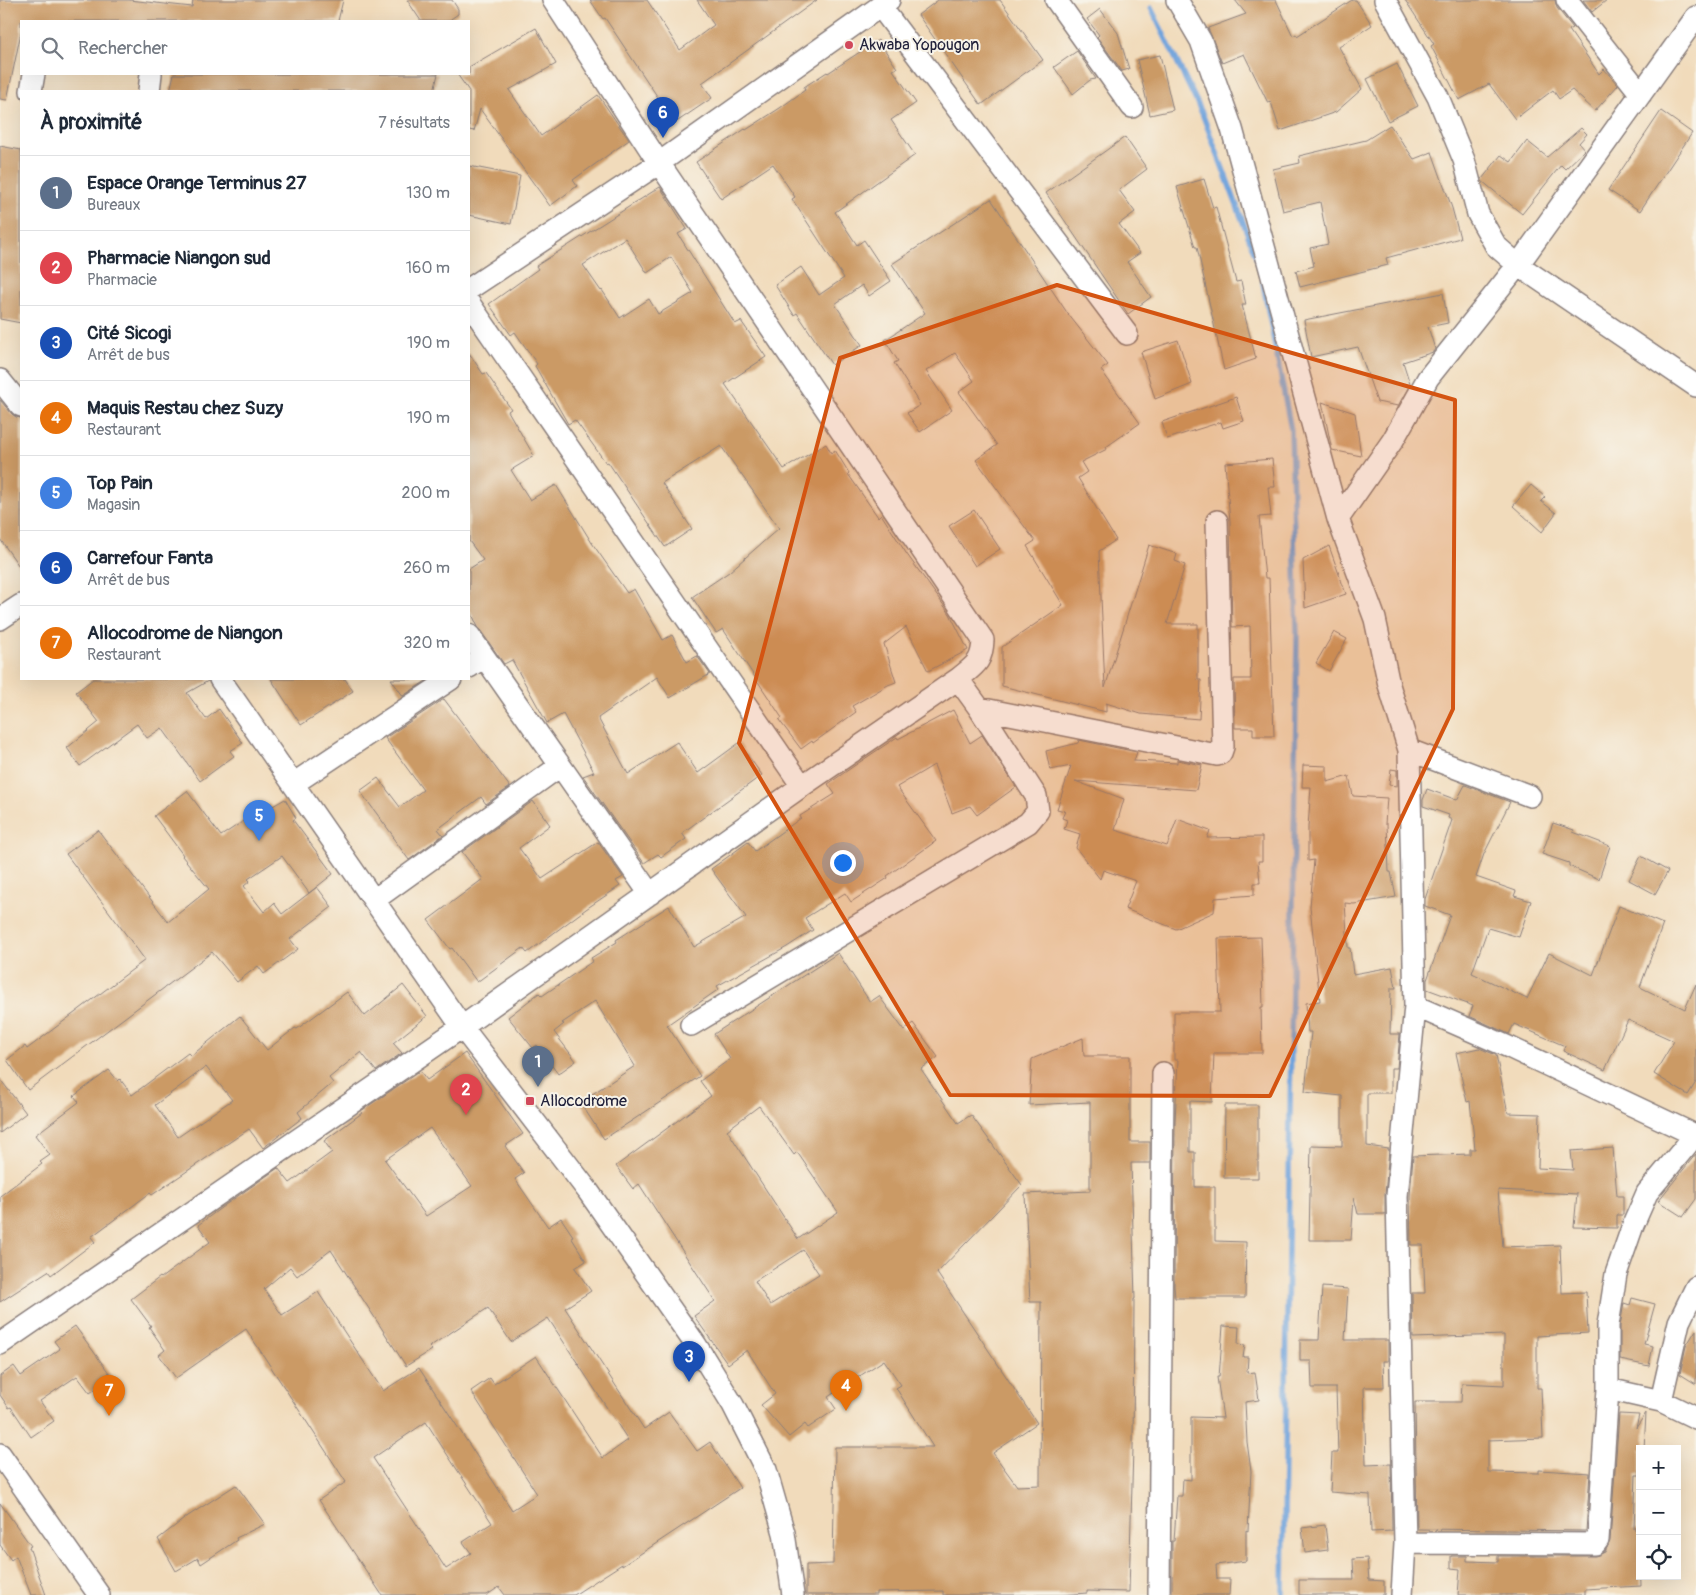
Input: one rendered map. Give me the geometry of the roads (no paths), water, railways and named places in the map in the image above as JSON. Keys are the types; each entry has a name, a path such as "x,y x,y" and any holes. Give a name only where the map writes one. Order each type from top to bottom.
{"street":[{"path":"0,1344 462,1027 802,786 958,679 976,664 983,654 983,640 659,163 553,0"},
{"path":"1056,0 1132,107"},
{"path":"1176,0 1202,40 1232,129 1338,519 1375,619 1389,685 1408,750 1415,1006 1396,1196 1405,1544 1402,1595"},
{"path":"1385,0 1438,97 1464,160 1478,214 1496,246 1518,265 1696,386"},
{"path":"1567,0 1641,94"},
{"path":"470,288 659,163 884,3 1127,334"},
{"path":"1338,519 1392,440 1428,378 1518,265 1696,17"},
{"path":"31,90 34,75"},
{"path":"149,90 151,75"},
{"path":"470,304 802,786"},
{"path":"0,380 20,405"},
{"path":"979,708 1217,755 1221,753 1223,747 1217,521"},
{"path":"0,620 20,606"},
{"path":"470,639 476,662 560,766 650,894"},
{"path":"691,1024 1028,824 1038,811 1036,796 958,679"},
{"path":"221,680 462,1027 588,1191 696,1345 733,1405 766,1470 784,1533 793,1595"},
{"path":"293,784 449,680"},
{"path":"1408,750 1530,796"},
{"path":"374,900 560,766"},
{"path":"1405,1544 1597,1543 1608,1389 1608,1325 1616,1274 1633,1225 1647,1193 1696,1134 1511,1048 1415,1006"},
{"path":"1159,1595 1163,1073"},
{"path":"1661,1400 1679,1322 1696,1287"},
{"path":"1608,1389 1661,1400 1696,1418"},
{"path":"0,1454 99,1595"}],"waterway":[{"path":"1151,8 1202,113 1257,259"},
{"path":"1263,283 1291,430 1297,633 1283,1595"}],"place":[{"name":"Akwaba Yopougon","path":"849,45"},
{"name":"Carrefour Fanta","path":"663,138"},
{"name":"Top Pain","path":"259,841"},
{"name":"Espace Orange Terminus 27","path":"538,1087"},
{"name":"Allocodrome","path":"530,1101"},
{"name":"Pharmacie Niangon sud","path":"466,1115"},
{"name":"Cité Sicogi","path":"689,1382"},
{"name":"Maquis Restau chez Suzy","path":"846,1411"},
{"name":"Allocodrome de Niangon","path":"109,1416"}]}
